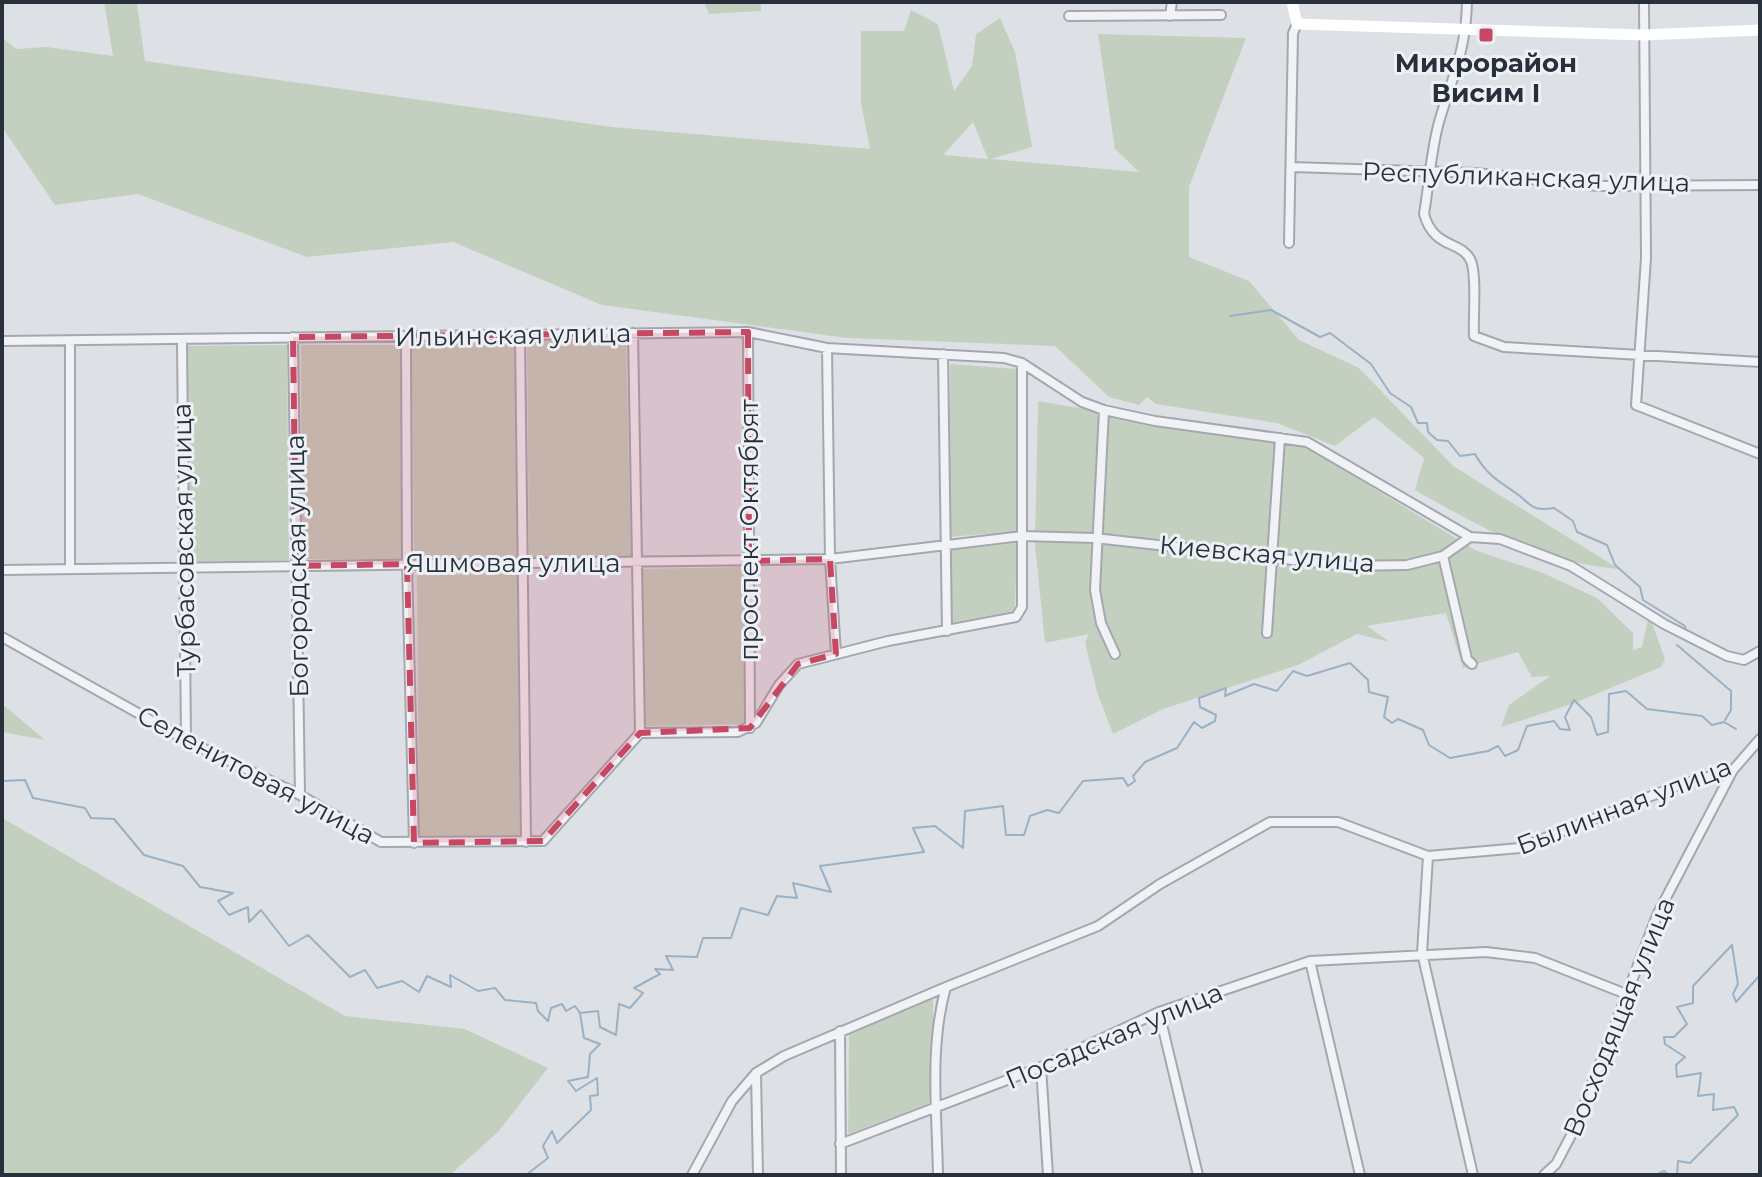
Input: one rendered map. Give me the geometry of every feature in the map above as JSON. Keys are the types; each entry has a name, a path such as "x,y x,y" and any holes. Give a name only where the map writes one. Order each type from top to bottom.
{"street":[{"path":"1170,16 1172,2"},
{"path":"1289,243 1293,33 1297,24 1292,2"},
{"path":"1467,2 1466,30 1457,75 1439,123 1424,214 1428,228 1442,242 1463,251 1471,262 1474,336 1504,347 1760,362"},
{"path":"1644,2 1646,258 1636,405 1760,454"},
{"path":"1069,16 1221,15"},
{"path":"1297,24 1644,35 1760,30"},
{"name":"Республиканская улица","path":"1292,167 1476,173 1598,186 1760,185"},
{"name":"Ильинская улица","path":"2,341 748,332 827,348 943,354 1022,363"},
{"name":"проспект Октябрят","path":"748,332 750,728"},
{"path":"633,333 640,733 738,732 750,728 786,675 798,664 1016,617 1022,607 1022,363"},
{"path":"520,335 526,842"},
{"name":"Богородская улица","path":"293,337 300,795"},
{"path":"406,338 407,564 414,843"},
{"path":"70,341 70,566"},
{"name":"Турбасовская улица","path":"182,341 186,740"},
{"path":"827,348 830,559 836,654"},
{"path":"943,354 947,631"},
{"path":"1022,363 1082,402 1104,410 1307,442 1470,537 1500,539 1571,566 1664,624 1727,656 1744,660 1760,651"},
{"path":"1104,410 1095,538 1095,590 1101,623 1115,654"},
{"path":"1267,633 1280,438"},
{"name":"Яшмовая улица","path":"2,570 70,566 182,568 830,559 1022,536"},
{"name":"Киевская улица","path":"1022,536 1095,538 1347,566 1426,563 1443,556 1470,537"},
{"path":"1443,556 1467,659 1472,664"},
{"name":"Селенитовая улица","path":"2,637 186,740 300,795 381,842 543,841 552,835 640,733"},
{"name":"Былинная улица","path":"756,1073 840,1031 1098,926 1160,884 1270,822 1307,819 1338,822 1428,856 1520,848 1679,785 1733,770 1760,739"},
{"name":"Восходящая улица","path":"1544,1175 1556,1164 1576,1126 1658,913 1733,770"},
{"path":"1428,856 1422,953 1473,1175"},
{"name":"Посадская улица","path":"840,1144 1041,1067 1159,1012 1310,961 1486,952 1535,958 1626,994"},
{"path":"1310,961 1360,1175"},
{"path":"938,1175 938,1014 946,987"},
{"path":"1159,1012 1198,1175"},
{"path":"840,1031 841,1175"},
{"path":"1041,1067 1048,1175"},
{"path":"692,1175 732,1101 756,1073"},
{"path":"756,1073 758,1175"}],"highlighted area":[{"path":"748,332 749,561 830,559 836,654 798,664 750,728 640,733 543,841 414,843 407,564 296,566 293,337"}],"green space":[{"path":"104,2 147,2 137,4 145,61 612,127 870,149 861,103 861,31 904,31 911,10 938,24 954,91 972,66 976,34 1000,18 1015,52 1032,147 991,159 1139,172 1115,149 1098,34 1246,38 1189,187 1189,257 1249,281 1299,340 1359,368 1453,466 1619,569 1565,560 1513,541 1415,490 1424,458 1374,417 1335,446 1277,423 1156,404 1147,397 1139,405 1109,397 1055,346 847,338 602,305 453,242 307,257 138,194 55,205 2,127 2,37 16,49 47,47 113,56","holes":["973,122 988,159 945,155 944,154"]},
{"path":"704,2 761,2 761,11 709,14"},
{"path":"626,339 631,557 529,557 527,340"},
{"path":"516,343 518,557 414,559 412,344"},
{"path":"287,345 289,561 188,562 186,346"},
{"path":"301,345 401,345 402,559 302,559"},
{"path":"950,364 1017,369 1018,531 950,537"},
{"path":"1038,401 1304,446 1477,551 1541,572 1597,598 1633,633 1633,650 1642,647 1649,615 1665,659 1661,667 1572,704 1501,727 1509,705 1550,676 1532,677 1518,652 1463,668 1446,613 1367,626 1390,642 1357,634 1298,665 1163,709 1113,734 1097,692 1085,642 1089,634 1045,643 1035,545"},
{"path":"1017,543 1015,611 950,623 950,550"},
{"path":"742,567 745,724 645,726 642,569"},
{"path":"517,574 520,835 419,836 417,575"},
{"path":"2,704 45,740 2,732"},
{"path":"2,818 345,1016 465,1029 548,1068 498,1132 450,1175 2,1175"},
{"path":"933,997 933,1102 848,1134 849,1035"}],"waterway":[{"path":"1230,316 1271,310 1320,337 1330,333 1371,364 1390,393 1411,407 1418,423 1427,423 1428,432 1437,440 1448,441 1460,456 1475,454 1493,476 1533,506 1554,508 1573,521 1577,532 1607,545 1615,565 1640,587 1643,600 1685,626 1686,631"},
{"path":"1677,645 1731,691 1731,710 1725,720"},
{"path":"526,1175 548,1158 543,1146 552,1131 557,1143 591,1110 590,1096 598,1095 597,1078 576,1091 568,1081 588,1077 590,1054 600,1044 584,1038 580,1013 598,1011 600,1027 616,1035 619,1004 630,1008 643,993 634,988 660,974 655,969 673,970 666,956 697,957 703,938 731,938 741,908 768,915 777,896 797,898 793,883 831,892 820,866 924,852 913,828 935,826 963,848 965,811 1003,806 1006,835 1024,835 1030,816 1047,810 1059,813 1083,781 1123,778 1128,786 1135,781 1133,776 1145,762 1177,748 1194,722 1202,728 1215,721 1216,715 1200,707 1199,698 1226,688 1225,696 1254,684 1277,691 1293,671 1307,676 1350,663 1368,680 1369,692 1388,697 1384,717 1392,723 1398,719 1423,730 1429,745 1450,758 1488,751 1498,746 1505,756 1518,750 1527,726 1554,721 1560,729 1570,730 1565,717 1574,700 1591,717 1597,735 1608,732 1609,694 1626,691 1647,709 1702,716 1712,725 1724,722 1736,729"},
{"path":"2,781 25,780 33,798 85,808 91,818 114,819 144,855 183,866 200,887 233,893 218,901 229,915 248,907 249,922 261,910 289,946 308,935 350,977 365,970 377,988 402,981 419,992 427,976 451,987 450,975 478,991 495,988 505,1000 536,1003 538,1011 548,1021 551,1008 562,1004 566,1011 575,1006 580,1013"},
{"path":"1677,1175 1678,1161 1690,1163 1738,1115 1734,1107 1713,1110 1714,1094 1698,1096 1701,1073 1677,1077 1676,1065 1685,1057 1665,1044 1664,1037 1674,1037 1687,1024 1677,1007 1693,1003 1693,986 1732,945 1738,984 1733,994 1736,1002 1760,975"},
{"path":"1656,1175 1664,1171 1669,1175"}],"place":[{"name":"Микрорайон Висим I","path":"1486,35"}]}
